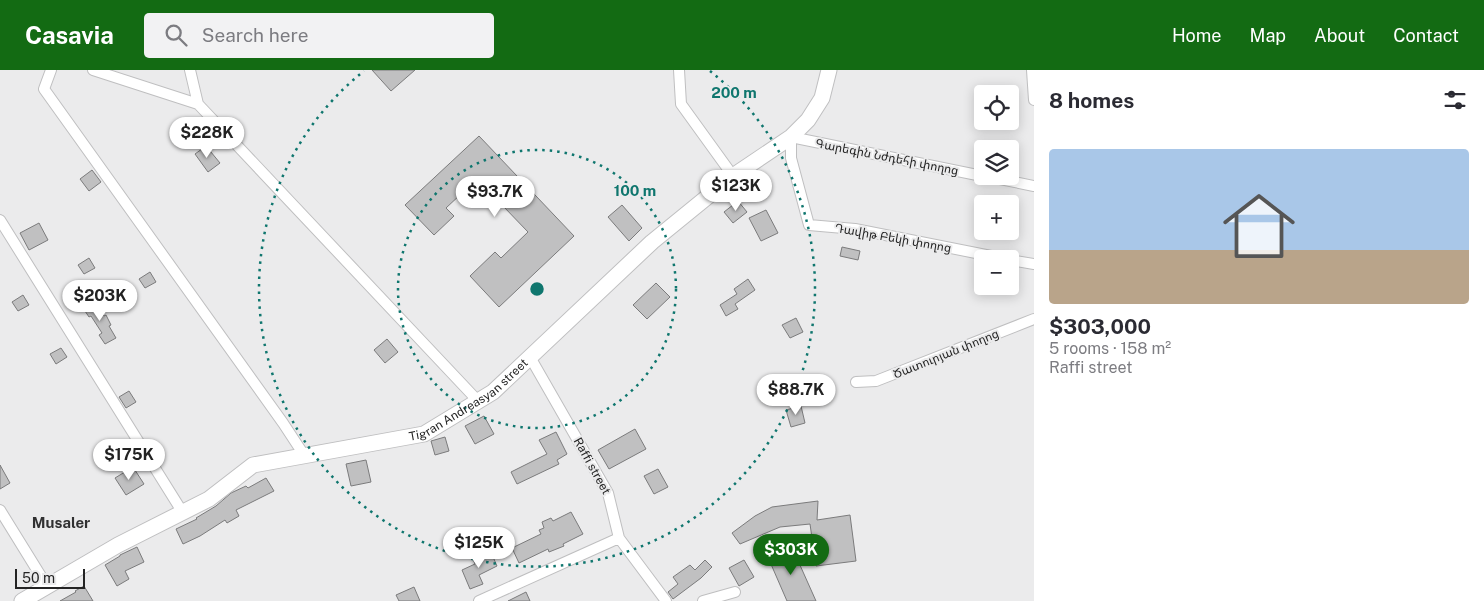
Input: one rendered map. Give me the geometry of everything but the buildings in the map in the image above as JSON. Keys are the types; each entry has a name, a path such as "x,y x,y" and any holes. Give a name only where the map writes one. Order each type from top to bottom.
{"main road":[{"name":"Tigran Andreasyan street","path":"22,601 118,545 209,499 253,465 424,434 493,392 652,242 733,176 791,137 808,120 822,98 829,70"}],"street":[{"path":"52,70 44,89 304,455"},
{"path":"93,70 198,104 478,401"},
{"path":"190,70 198,104"},
{"path":"679,70 681,104 733,176"},
{"path":"1032,70 1034,100"},
{"name":"Գարեգին Նժդեհի փողոց","path":"791,137 974,174"},
{"name":"Դավիթ Բեկի փողոց","path":"791,137 791,158 809,225 855,229 974,253"},
{"name":"Գարեգին Նժդեհի փողոց","path":"1019,183 1034,186"},
{"path":"0,220 183,513"},
{"path":"1019,262 1034,264"},
{"name":"Ծատուրյան փողոց","path":"856,382 876,381 1034,319"},
{"name":"Raffi street","path":"530,357 608,492 619,538 666,601"},
{"path":"0,510 47,586"},
{"path":"479,601 491,598 619,538"},
{"path":"703,601 735,592"}],"district":[{"name":"Musaler","path":"61,523"}]}
